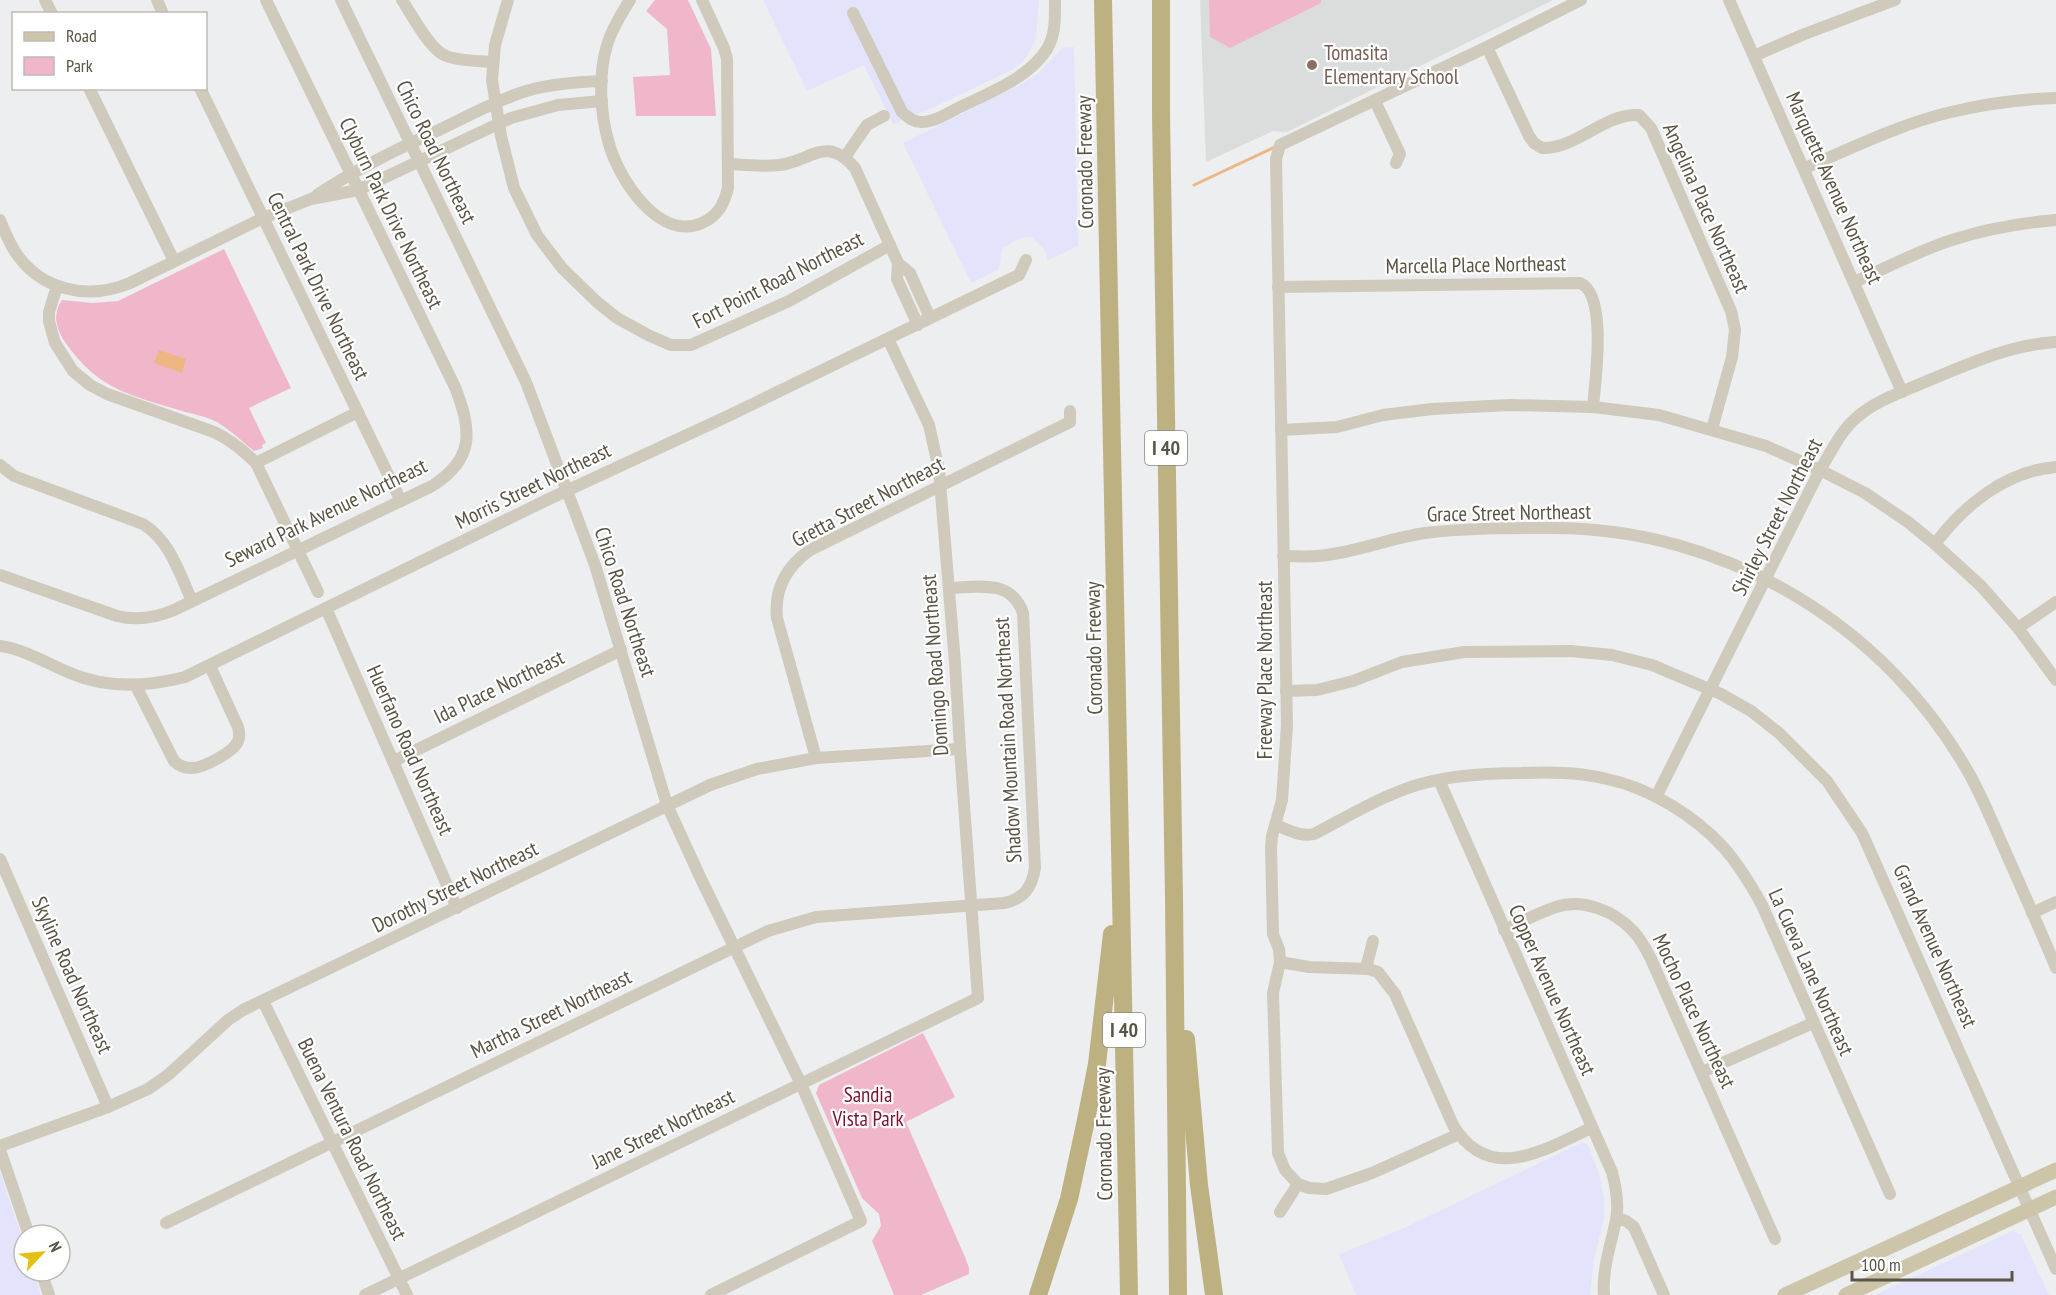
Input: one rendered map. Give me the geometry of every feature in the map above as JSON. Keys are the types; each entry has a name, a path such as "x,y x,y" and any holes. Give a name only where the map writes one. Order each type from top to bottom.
{"highway":[{"name":"Coronado Freeway","path":"1103,0 1129,1295"},
{"name":"I 40","path":"1161,0 1178,1295"},
{"path":"1038,1295 1069,1199 1097,1064 1112,944 1119,764"},
{"path":"1174,897 1199,1185 1214,1295"}],"main road":[{"path":"1785,1295 2056,1170"},
{"path":"1840,1270 1848,1294 2056,1197"}],"street":[{"name":"Clyburn Park Drive Northeast","path":"266,0 455,387 467,424 466,448"},
{"name":"Chico Road Northeast","path":"341,0 526,382 595,565 667,805 801,1084 861,1221 711,1295"},
{"path":"402,0 429,43 439,52 459,59 493,62"},
{"name":"Fort Point Road Northeast","path":"508,0 499,28 492,80 498,124 508,166 520,201 537,235 562,268 617,318 671,345 683,346 698,342 789,301 890,245"},
{"path":"630,0 607,46 602,81 602,101 609,144 615,160 633,191 657,217 681,228 695,226 712,217 721,208 728,188 726,53 702,0"},
{"path":"853,13 902,112 913,121 922,122 933,120 990,92 1034,64 1051,42 1055,24 1055,0"},
{"path":"1396,163 1400,154 1375,100 1581,0"},
{"name":"Marquette Avenue Northeast","path":"1729,0 1902,392"},
{"path":"1754,56 1895,0"},
{"name":"Angelina Place Northeast","path":"1487,47 1529,136 1542,148 1560,145 1624,116 1639,115 1651,128 1731,311 1735,330 1732,357 1712,429"},
{"path":"0,220 9,241 20,257 44,280 57,286 80,291 107,291 130,284 263,219 311,199 350,173 522,92 579,82 602,81"},
{"path":"90,90 174,261"},
{"name":"Central Park Drive Northeast","path":"201,90 401,501"},
{"path":"1805,168 1885,134 1951,112 2056,98"},
{"name":"Freeway Place Northeast","path":"1298,1184 1285,1170 1278,1153 1273,993 1280,962 1279,949 1273,934 1271,847 1282,800 1285,774 1286,691 1276,159 1280,145 1375,100"},
{"path":"311,199 358,190 498,124 526,114 558,105 602,101"},
{"path":"845,157 867,125 885,116"},
{"path":"729,164 780,165 814,152 824,151 845,157 855,168 898,263 909,273 930,318"},
{"path":"1854,282 1952,240 2018,223 2056,220"},
{"name":"Morris Street Northeast","path":"0,646 74,675 104,683 136,686 175,680 210,666 567,491 918,325 1019,275 1026,260"},
{"path":"898,263 897,279 918,325"},
{"name":"Marcella Place Northeast","path":"1278,287 1580,283 1591,296 1598,331 1593,407"},
{"path":"57,286 48,321 66,362 82,379 108,394 214,432 230,440 256,463 318,592"},
{"name":"Domingo Road Northeast","path":"888,339 929,425 937,454 950,588 978,998"},
{"name":"Shirley Street Northeast","path":"1656,797 1820,470 1839,438 1856,418 1867,409 1902,392 1993,354 2056,342"},
{"path":"1281,430 1337,427 1383,416 1432,409 1510,405 1593,407 1659,415 1766,446 1820,470 1865,494 1908,522 1981,586 2018,628 2056,680"},
{"name":"Gretta Street Northeast","path":"816,759 777,618 777,598 781,582 795,561 810,550 1070,422 1070,411"},
{"path":"256,463 358,412"},
{"name":"Seward Park Avenue Northeast","path":"0,575 128,619 144,619 164,614 441,480 462,458 466,448"},
{"path":"0,465 14,476 150,528 167,547 192,601"},
{"path":"1935,544 1962,513 1992,489 2016,477 2056,466"},
{"name":"Grace Street Northeast","path":"1284,556 1319,556 1427,533 1551,528 1584,529 1624,533 1676,545 1719,558 1766,579 1842,626 1871,651 1920,702 1970,775 2056,968"},
{"name":"Shadow Mountain Road Northeast","path":"950,588 988,586 1003,589 1017,600 1024,620 1034,877 1026,892 1016,899 1004,903 972,905"},
{"path":"2018,628 2056,602"},
{"name":"Huerfano Road Northeast","path":"326,608 457,908"},
{"name":"Ida Place Northeast","path":"394,761 621,650"},
{"name":"Grand Avenue Northeast","path":"1286,691 1317,690 1353,681 1402,662 1464,652 1571,651 1612,655 1652,664 1711,689 1751,711 1792,745 1827,781 1862,833 2056,1269"},
{"path":"136,686 174,761 185,767 197,768 232,750 238,741 239,734 238,727 210,666"},
{"name":"Dorothy Street Northeast","path":"0,1148 108,1107 148,1089 168,1075 228,1020 243,1010 667,805 744,772 816,759 960,749"},
{"path":"1276,825 1306,836 1394,794 1456,776 1489,773 1568,773 1610,779 1656,797"},
{"name":"Copper Avenue Northeast","path":"1439,780 1612,1172 1617,1190 1617,1218 1605,1264 1604,1295"},
{"name":"La Cueva Lane Northeast","path":"1656,797 1688,817 1712,837 1732,859 1762,905 1812,1023 1890,1194"},
{"name":"Skyline Road Northeast","path":"0,859 108,1107"},
{"path":"2032,913 2056,902"},
{"name":"Mocho Place Northeast","path":"1504,930 1557,907 1570,904 1593,907 1607,912 1633,930 1647,952 1702,1072 1774,1239"},
{"name":"Martha Street Northeast","path":"166,1223 768,931 816,917 972,905"},
{"path":"1366,968 1373,941"},
{"path":"1280,962 1309,967 1366,968 1378,972 1395,994 1459,1134 1473,1148 1502,1159 1517,1159 1534,1155 1591,1128"},
{"name":"Jane Street Northeast","path":"365,1295 978,998"},
{"name":"Buena Ventura Road Northeast","path":"263,1001 407,1295"},
{"path":"1702,1072 1812,1023"},
{"path":"1280,1212 1298,1184 1317,1189 1337,1187 1459,1134"},
{"path":"0,1148 25,1223"},
{"path":"1617,1218 1634,1227 1664,1295"}],"shaded area":[{"path":"763,0 1039,0 1036,39 1025,59 1014,69 893,124 864,65 807,91"},
{"name":"Tomasita Elementary School","path":"1200,0 1553,0 1287,132 1273,131 1206,162"},
{"path":"1074,47 1078,246 1048,260 1044,249 1031,237 1021,238 1002,248 999,269 971,283 903,143 1020,85 1038,74 1062,48"},
{"path":"159,350 186,359 182,373 154,363"},
{"path":"1583,1142 1588,1145 1600,1176 1604,1199 1604,1218 1594,1260 1590,1295 1356,1295 1339,1254 1402,1229"},
{"path":"0,1172 17,1223 12,1223 12,1283 37,1283 41,1295 0,1295"},
{"path":"2012,1231 2021,1235 2049,1295 1875,1295"}],"green space":[{"path":"655,0 688,0 711,49 716,116 636,116 633,77 670,75 667,29 646,11"},
{"path":"1209,0 1321,0 1321,3 1230,48 1210,37"},
{"path":"224,249 291,388 249,408 266,443 262,445 263,448 254,451 217,422 131,395 103,381 77,358 62,337 56,321 62,300 92,303 118,301"},
{"name":"Sandia Vista Park","path":"923,1033 955,1097 906,1122 965,1257 969,1274 921,1295 894,1295 872,1241 881,1226 879,1214 862,1198 816,1093 819,1085"}],"waterway":[{"path":"1194,185 1277,146"}],"place":[{"name":"Tomasita Elementary School","path":"1312,65"}]}
